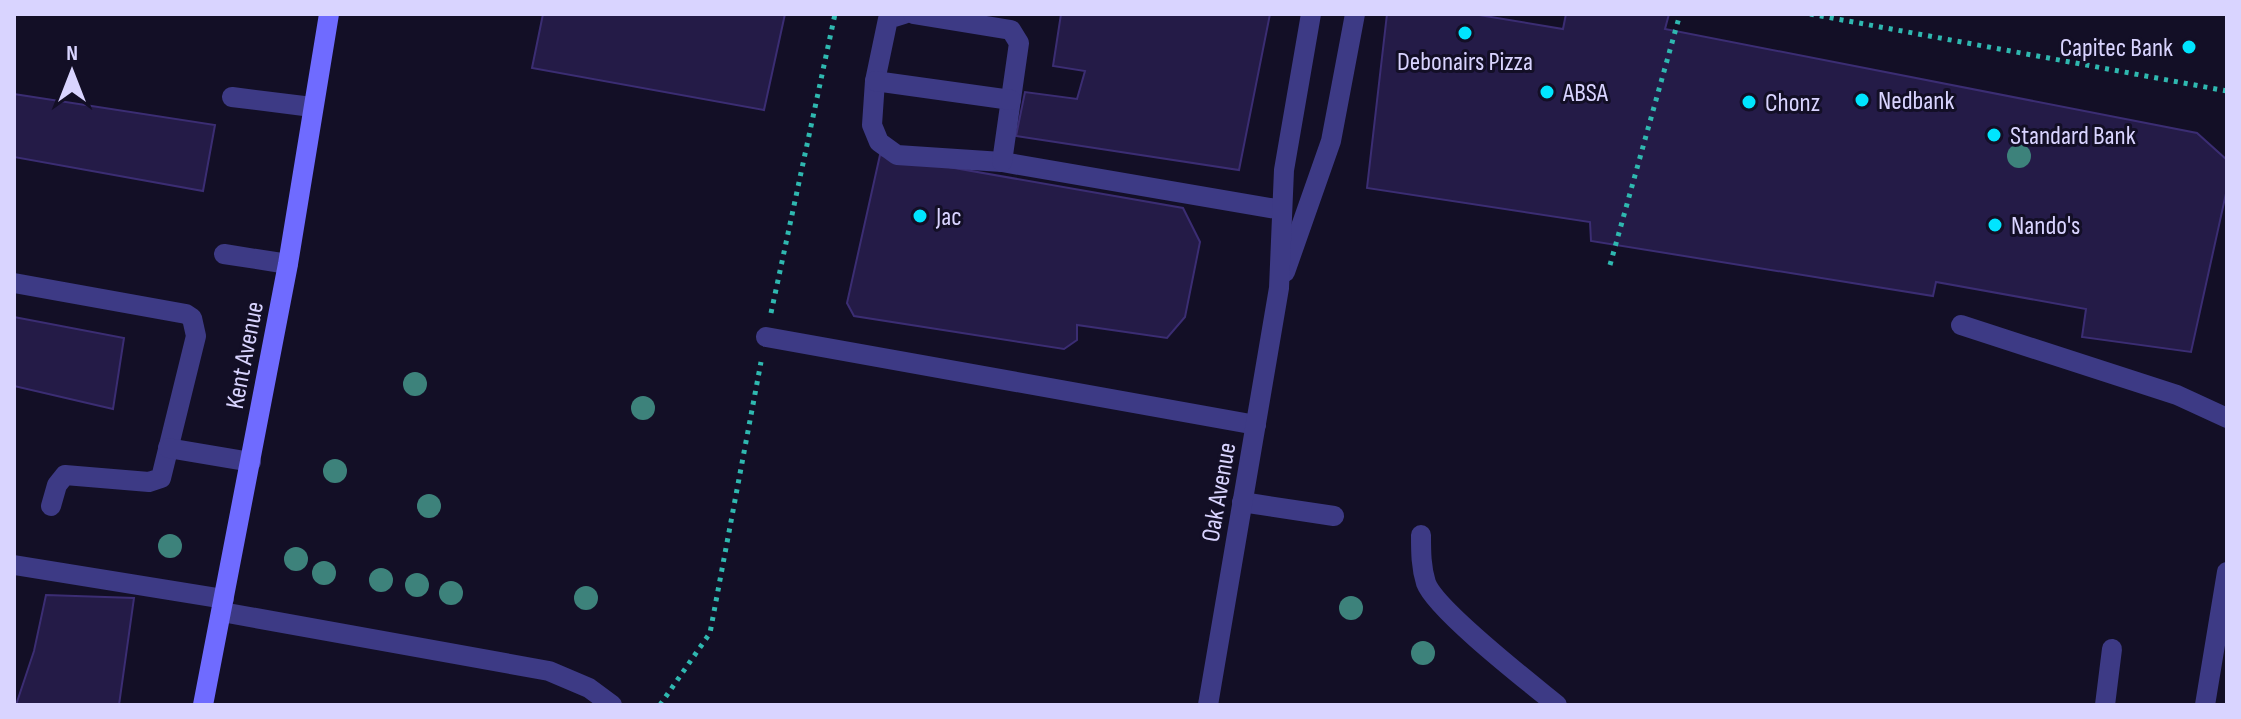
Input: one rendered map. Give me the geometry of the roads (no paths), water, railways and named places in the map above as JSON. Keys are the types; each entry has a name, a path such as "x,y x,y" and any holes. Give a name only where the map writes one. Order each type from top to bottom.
{"main road":[{"name":"Kent Avenue","path":"203,705 288,264 329,14"}],"street":[{"path":"904,14 888,19 875,81 872,125 879,142 897,155 1002,162 1282,210"},
{"path":"913,14 1011,30 1019,43 1002,162"},
{"name":"Oak Avenue","path":"1208,705 1279,288 1284,170 1311,14"},
{"name":"Oak Avenue","path":"1279,288 1331,141 1355,14"},
{"path":"875,81 1011,100"},
{"path":"232,97 312,107"},
{"path":"224,254 288,264"},
{"path":"14,283 166,309 192,318 196,336 161,478 156,481 65,475 57,485 51,506"},
{"path":"1961,325 2177,395 2227,418"},
{"path":"766,337 1256,425"},
{"path":"168,448 251,462"},
{"path":"1242,502 1334,516"},
{"path":"1421,535 1421,560 1427,587 1471,632 1557,705"},
{"path":"14,565 549,671 589,688 612,705"},
{"path":"2205,705 2223,614 2227,572"},
{"path":"2105,705 2112,649"}],"place":[{"name":"Debonairs Pizza","path":"1465,33"},
{"name":"Capitec Bank","path":"2189,47"},
{"name":"ABSA","path":"1547,92"},
{"name":"Nedbank","path":"1862,100"},
{"name":"Chonz","path":"1749,102"},
{"name":"Standard Bank","path":"1994,135"},
{"name":"Jac","path":"920,216"},
{"name":"Nando's","path":"1995,225"}]}
